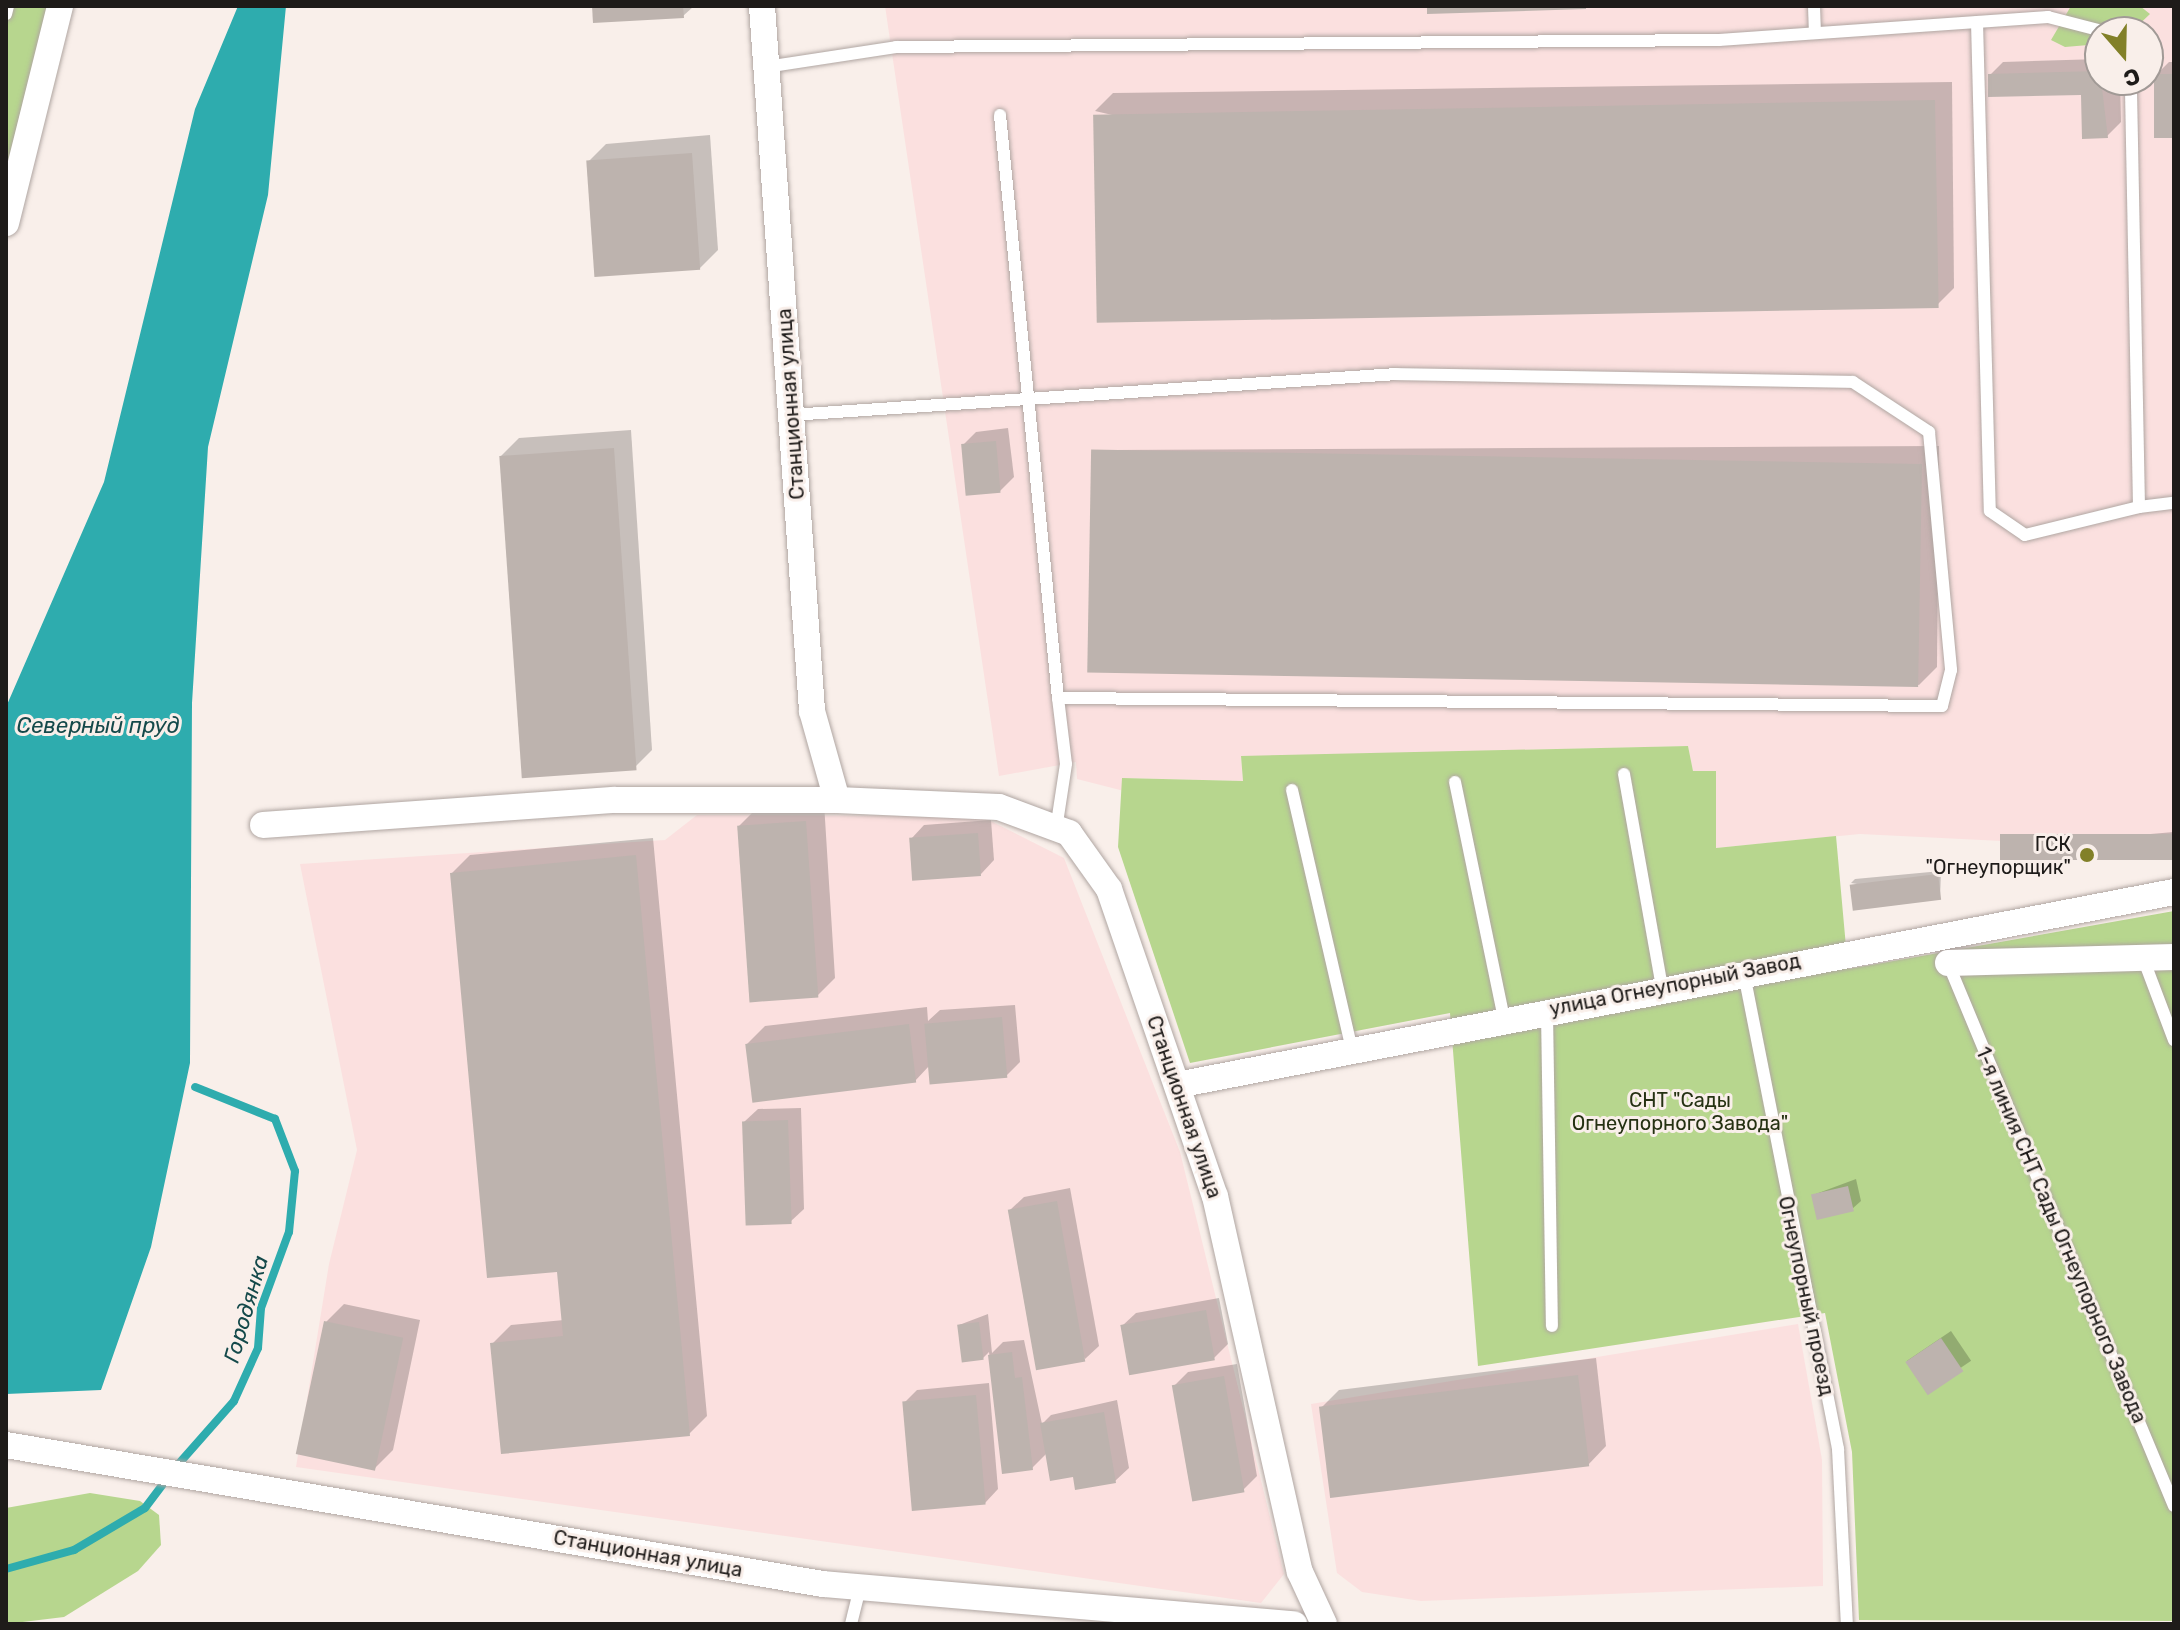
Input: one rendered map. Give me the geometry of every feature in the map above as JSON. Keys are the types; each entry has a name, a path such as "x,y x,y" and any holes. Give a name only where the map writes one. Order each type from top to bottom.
{"street":[{"path":"6,223 60,6"},
{"name":"Станционная улица","path":"762,6 812,711 837,800"},
{"name":"Станционная улица","path":"263,825 615,800 837,800 999,807 1069,833 1109,889 1177,1085 1247,1320 1300,1572 1324,1624"},
{"name":"улица Огнеупорный Завод","path":"1177,1085 1743,971 2174,892"},
{"path":"1948,963 2174,957"},
{"name":"Станционная улица","path":"6,1445 860,1587 1294,1624"}],"lane":[{"path":"6,14 8,6"},
{"path":"1814,6 1815,33"},
{"path":"766,67 896,47 1815,33 2048,17 2084,26"},
{"path":"1977,22 1990,511 2025,535 2139,507 2174,503"},
{"path":"2131,96 2139,507"},
{"path":"1000,115 1032,396 1066,764 1056,829"},
{"path":"791,415 1032,396 1397,374 1853,382 1929,432 1951,670 1942,706 1058,698"},
{"path":"1624,774 1662,987"},
{"path":"1455,782 1504,1018"},
{"path":"1292,790 1352,1050"},
{"path":"2143,958 2174,1040"},
{"name":"1-я линия СНТ Сады Огнеупорного Завода","path":"1948,963 2174,1506"},
{"name":"Огнеупорный проезд","path":"1743,971 1838,1449 1847,1624"},
{"path":"1547,1010 1552,1326"},
{"path":"851,1624 860,1587"}],"shaded area":[{"path":"885,6 2174,6 2174,834 2001,849 2002,841 1860,834 1716,848 1716,772 1693,772 1688,746 1241,757 1243,781 1122,778 1124,791 1077,779 1076,762 999,776"},
{"path":"697,815 981,816 1064,858 1180,1152 1284,1574 1261,1603 296,1467 329,1264 357,1150 300,864 665,840"},
{"path":"1798,1324 1822,1460 1823,1586 1421,1601 1362,1592 1337,1573 1311,1404"}],"green space":[{"path":"6,6 47,6 6,172"},
{"path":"2071,6 2140,6 2150,14 2084,16 2084,45 2065,47 2051,40"},
{"name":"СНТ \"Сады Огнеупорного Завода\"","path":"1688,746 1693,771 1716,771 1716,848 1836,836 1848,969 2174,911 2174,1621 1859,1620 1852,1452 1825,1313 1478,1366 1450,1013 1190,1063 1118,847 1122,778 1243,781 1241,756"},
{"path":"90,1493 140,1501 159,1515 161,1545 138,1571 64,1617 6,1624 6,1508"}],"water":[{"name":"Северный пруд","path":"238,6 286,6 268,195 208,447 192,703 190,1063 151,1247 101,1390 6,1394 6,707 104,482 195,109"}],"building":[{"path":"592,6 683,6 684,18 593,23"},
{"path":"1427,6 1586,6 1586,9 1427,14"},
{"path":"2084,71 2084,96 2103,96 2108,138 2082,139 2081,95 1988,97 1988,74"},
{"path":"2164,74 2174,74 2174,138 2154,138 2154,96 2164,96"},
{"path":"1935,100 1939,308 1097,323 1093,115"},
{"path":"692,153 700,270 594,277 586,160"},
{"path":"996,441 1001,493 966,496 961,444"},
{"path":"614,448 637,770 522,778 499,456"},
{"path":"1091,449 1922,464 1918,687 1087,672"},
{"path":"806,821 818,998 750,1002 737,826"},
{"path":"978,833 981,876 912,881 909,838"},
{"name":"ГСК \"Огнеупорщик\"","path":"2000,834 2174,834 2174,860 2000,860"},
{"path":"636,855 690,1436 501,1454 490,1343 563,1336 557,1272 487,1278 450,873"},
{"name":"ГСК \"Огнеупорщик\"","path":"1938,874 1941,900 1853,911 1850,885"},
{"path":"1002,1017 1007,1078 930,1085 924,1024"},
{"path":"909,1024 916,1083 752,1103 745,1044"},
{"path":"788,1120 792,1224 746,1226 742,1122"},
{"path":"1848,1186 1854,1211 1817,1220 1811,1195"},
{"path":"1057,1201 1085,1362 1036,1370 1008,1210"},
{"path":"1206,1310 1215,1360 1129,1375 1120,1325"},
{"path":"324,1321 403,1338 375,1471 296,1454"},
{"path":"979,1322 984,1360 962,1362 957,1325"},
{"path":"1941,1338 1963,1371 1928,1395 1905,1362"},
{"path":"1012,1352 1015,1378 1022,1377 1033,1470 1002,1474 988,1355"},
{"path":"1578,1375 1589,1466 1330,1498 1319,1407"},
{"path":"1224,1376 1244,1492 1192,1501 1172,1385"},
{"path":"976,1395 986,1505 912,1511 902,1401"},
{"path":"1104,1412 1116,1483 1075,1490 1073,1477 1050,1481 1040,1423"}],"waterway":[{"name":"Городянка","path":"175,1468 234,1401 258,1348 261,1308 289,1232 295,1171 275,1119 195,1087"},
{"name":"Городянка","path":"6,1569 74,1550 145,1508 167,1479"}],"place":[{"name":"ГСК \"Огнеупорщик\"","path":"2087,855"}]}
